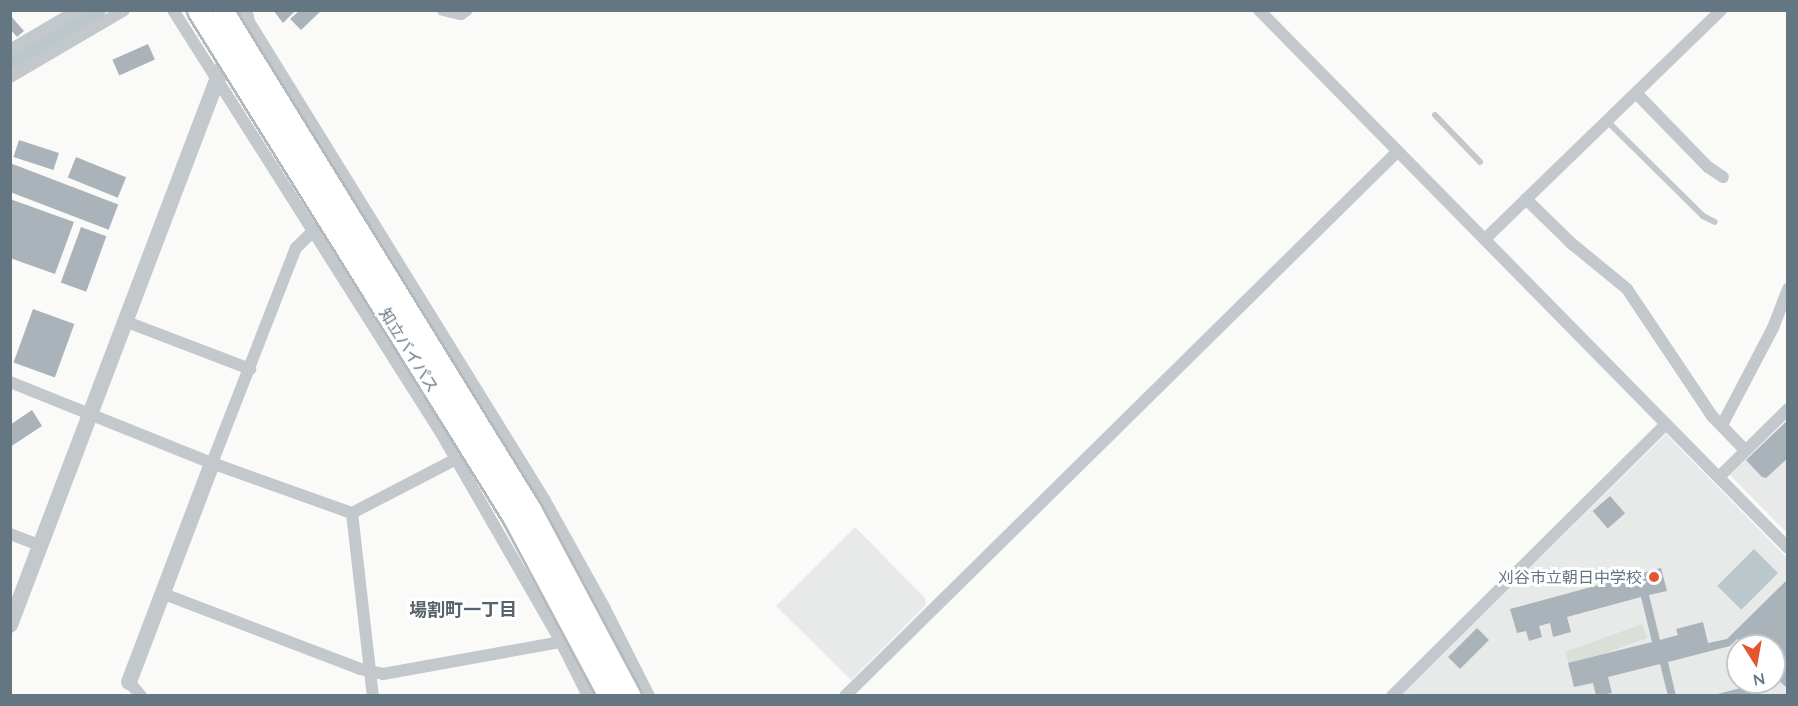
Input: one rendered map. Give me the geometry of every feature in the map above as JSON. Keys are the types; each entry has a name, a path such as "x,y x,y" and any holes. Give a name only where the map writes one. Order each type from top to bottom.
{"highway":[{"name":"知立バイパス","path":"198,10 513,516 609,696"},
{"name":"知立バイパス","path":"222,10 530,509 630,696"}],"street":[{"path":"10,50 78,10"},
{"path":"10,77 124,10"},
{"path":"173,10 314,229 441,433 561,642 588,696"},
{"path":"443,10 460,14 467,10"},
{"path":"1259,10 1788,548"},
{"path":"1485,239 1721,10"},
{"path":"10,625 42,546 217,80 245,12"},
{"path":"245,12 486,402 604,607 649,696"},
{"path":"1636,93 1707,167 1723,177"},
{"path":"844,696 1397,152"},
{"path":"141,696 129,682 296,248 314,229 358,196"},
{"path":"1526,199 1571,243 1627,290 1713,416 1745,450"},
{"path":"1722,425 1773,328 1788,289"},
{"path":"127,322 249,369"},
{"path":"10,382 212,463 352,513 456,459"},
{"path":"441,433 486,402"},
{"path":"1719,477 1788,409"},
{"path":"1392,696 1665,424"},
{"path":"352,513 373,696"},
{"path":"10,534 42,546"},
{"path":"164,594 370,672 383,674 561,642"}],"lane":[{"path":"1435,115 1480,162"},
{"path":"1607,121 1703,216 1715,222"}],"shaded area":[{"path":"1787,419 1787,533 1730,475"},
{"name":"刈谷市立朝日中学校","path":"1666,434 1787,558 1787,695 1400,696"},
{"path":"855,527 925,598 926,605 851,680 776,606"},
{"path":"1754,549 1778,573 1741,610 1717,586"},
{"path":"1642,624 1647,638 1570,666 1565,652"}],"building":[{"path":"273,10 296,10 283,23"},
{"path":"300,10 322,10 301,30 290,19"},
{"path":"10,15 24,31 17,37 10,29"},
{"path":"148,44 155,60 119,75 112,60"},
{"path":"19,140 59,153 53,170 13,157"},
{"path":"76,157 126,177 118,198 68,177"},
{"path":"10,163 118,205 109,230 10,192"},
{"path":"10,199 74,222 55,274 10,258"},
{"path":"81,227 106,236 86,292 61,282"},
{"path":"33,309 74,324 55,378 14,363"},
{"path":"32,410 42,426 10,447 10,425"},
{"path":"1788,420 1788,458 1766,478 1762,477 1746,460"},
{"path":"1610,496 1625,513 1608,528 1593,511"},
{"path":"1661,568 1667,591 1649,595 1660,640 1678,635 1676,629 1703,622 1708,643 1726,639 1726,647 1668,662 1676,696 1668,696 1660,664 1608,677 1612,693 1596,696 1593,683 1574,687 1568,663 1652,642 1641,597 1567,617 1571,632 1553,637 1550,623 1539,626 1542,637 1529,641 1526,631 1517,633 1510,609"},
{"path":"1788,579 1788,689 1786,687 1786,634 1732,634"},
{"path":"1477,628 1489,640 1460,669 1448,657"},
{"path":"1726,692 1726,694 1754,694 1754,696 1714,696"}],"waterway":[{"path":"10,62 98,10"}],"place":[{"name":"刈谷市立朝日中学校","path":"1654,577"}],"district":[{"name":"場割町一丁目","path":"463,610"}]}
